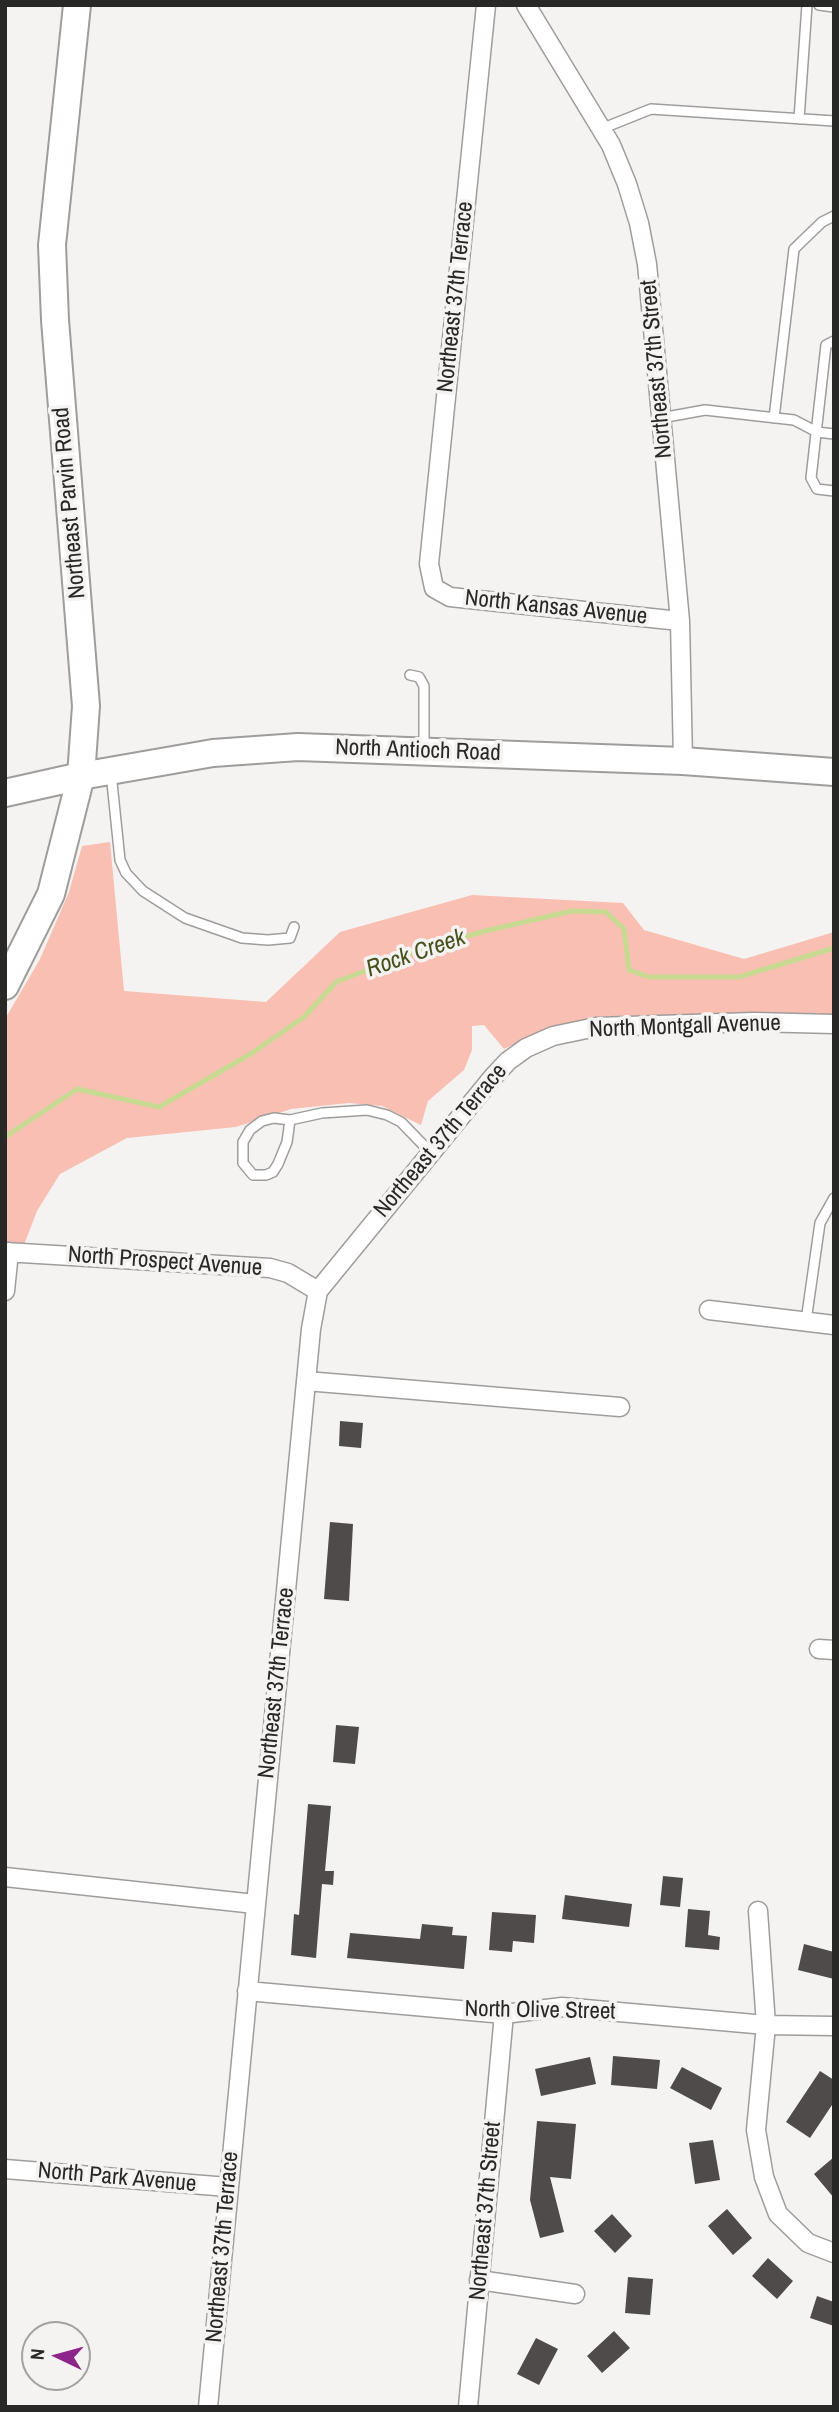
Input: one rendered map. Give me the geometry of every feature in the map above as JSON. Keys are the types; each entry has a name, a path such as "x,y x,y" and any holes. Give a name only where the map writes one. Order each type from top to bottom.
{"main road":[{"name":"Northeast Parvin Road","path":"5,986 51,894 81,776 86,706 55,320 52,245 77,5"},
{"name":"North Antioch Road","path":"5,793 81,776 213,753 298,747 683,761 834,772"}],"street":[{"name":"Northeast 37th Terrace","path":"434,588 429,564 486,5"},
{"name":"Northeast 37th Street","path":"526,5 601,129 627,184 639,223 647,264 680,621 683,761"},
{"name":"North Kansas Avenue","path":"434,588 450,597 680,621"},
{"name":"North Montgall Avenue","path":"538,1043 553,1036 596,1027 754,1022 834,1024"},
{"name":"Northeast 37th Terrace","path":"208,2407 311,1329 318,1291 508,1061 538,1043"},
{"name":"North Prospect Avenue","path":"7,1252 270,1268 288,1273 318,1291"},
{"path":"5,1291 7,1252"},
{"path":"709,1310 834,1325"},
{"path":"306,1381 620,1407"},
{"path":"5,1877 255,1905"},
{"path":"758,1911 766,2025 756,2130 764,2177 778,2214 808,2243 834,2253"},
{"name":"North Olive Street","path":"247,1991 504,2014 562,2007 766,2025 834,2026"},
{"name":"Northeast 37th Street","path":"468,2407 504,2014"},
{"name":"North Park Avenue","path":"5,2169 228,2187"},
{"path":"479,2280 575,2294"}],"lane":[{"path":"799,118 807,5"},
{"path":"819,5 834,7"},
{"path":"601,129 651,109 834,121"},
{"path":"774,418 794,249 822,222 834,216"},
{"path":"834,341 826,345 811,478 817,489 834,491"},
{"path":"661,418 705,410 794,420 817,432 834,434"},
{"path":"410,674 419,677 424,686 424,751"},
{"path":"111,771 120,860 126,873 143,891 185,918 243,938 290,938 294,927"},
{"path":"289,1121 287,1142 278,1164 272,1172 253,1175 243,1163 242,1148 250,1130 262,1121 274,1118 289,1121 323,1112 367,1110 401,1122 431,1153"},
{"path":"806,1321 820,1223 834,1198"}],"shaded area":[{"path":"110,842 124,991 266,1002 340,932 472,895 623,903 644,930 744,959 834,932 834,1016 593,1019 550,1027 504,1049 484,1025 472,1026 472,1050 464,1070 428,1101 421,1125 382,1106 349,1103 291,1109 236,1127 127,1138 60,1174 37,1211 24,1245 5,1244 5,1019 40,959 69,892 82,846"}],"building":[{"path":"340,1421 363,1423 361,1448 339,1446"},
{"path":"330,1522 353,1524 349,1601 324,1599"},
{"path":"336,1725 359,1727 355,1764 333,1762"},
{"path":"308,1804 331,1806 325,1871 334,1871 333,1885 322,1884 316,1958 291,1955 294,1914 299,1915"},
{"path":"663,1876 683,1878 680,1907 660,1905"},
{"path":"565,1895 632,1904 629,1927 562,1919"},
{"path":"688,1909 710,1911 708,1935 720,1937 719,1950 685,1947"},
{"path":"492,1912 536,1915 534,1943 513,1941 512,1952 489,1950"},
{"path":"422,1924 453,1927 452,1935 467,1936 464,1969 347,1958 350,1933 420,1939"},
{"path":"804,1944 834,1952 834,1979 798,1970"},
{"path":"613,2056 660,2060 657,2089 611,2085"},
{"path":"590,2057 596,2084 541,2096 535,2069"},
{"path":"682,2067 722,2088 711,2110 670,2088"},
{"path":"820,2071 834,2080 834,2102 810,2138 786,2122"},
{"path":"537,2121 576,2124 571,2179 550,2177 564,2232 540,2238 530,2200"},
{"path":"713,2140 720,2180 695,2184 689,2143"},
{"path":"834,2157 834,2198 814,2174"},
{"path":"727,2209 752,2238 733,2255 708,2226"},
{"path":"612,2214 632,2236 615,2253 594,2231"},
{"path":"768,2258 793,2281 777,2299 752,2276"},
{"path":"628,2277 653,2279 650,2315 625,2313"},
{"path":"817,2296 834,2302 834,2326 810,2318"},
{"path":"614,2331 630,2348 602,2373 587,2356"},
{"path":"536,2338 558,2349 539,2385 517,2374"}],"waterway":[{"name":"Rock Creek","path":"5,1137 77,1089 159,1107 252,1053 304,1017 336,982 419,950 485,931 572,911 606,912 624,929 629,970 649,977 739,977 834,948"}]}
